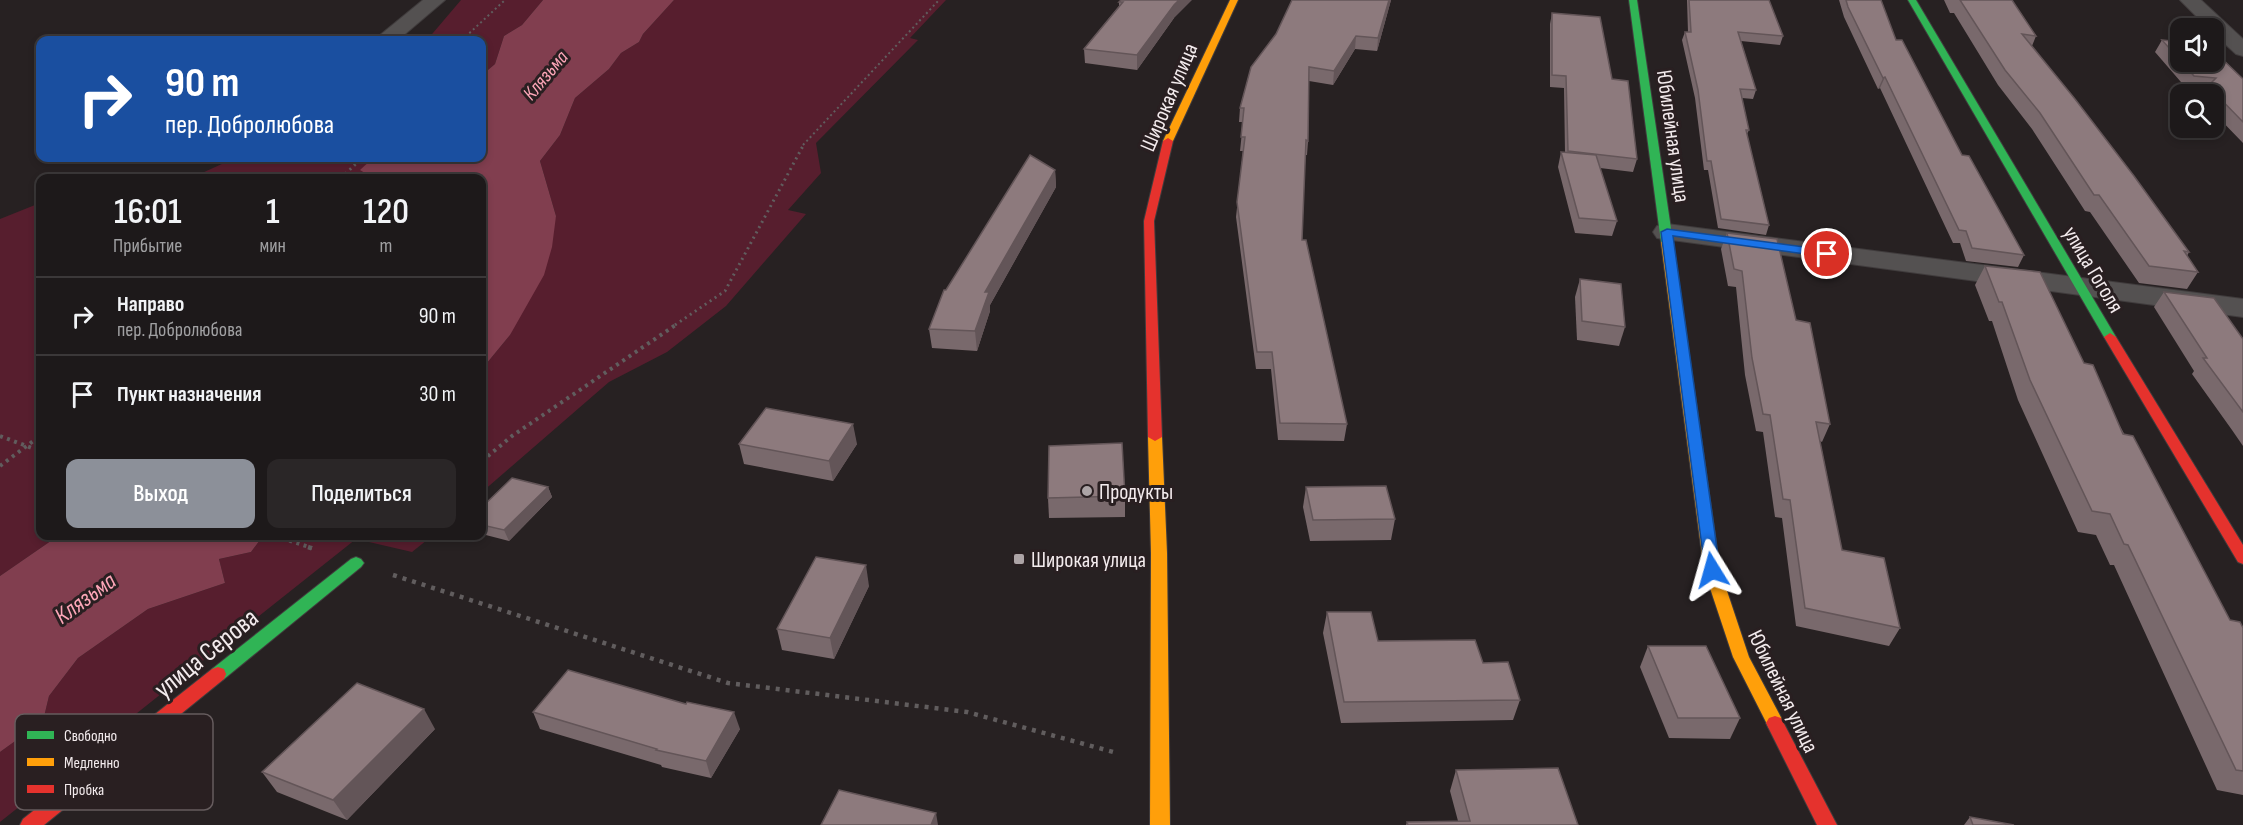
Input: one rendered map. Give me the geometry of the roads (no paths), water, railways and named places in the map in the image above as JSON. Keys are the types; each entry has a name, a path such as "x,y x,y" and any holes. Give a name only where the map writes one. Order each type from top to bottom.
{"street":[{"path":"391,36 435,0"},
{"name":"Широкая улица","path":"1160,825 1158,765 1160,553 1149,221 1168,139 1234,0"},
{"name":"Юбилейная улица","path":"1633,0 1667,232 1712,570 1741,657 1827,825"},
{"name":"улица Гоголя","path":"1912,0 2080,287 2243,558"},
{"path":"2190,0 2243,50"},
{"path":"1667,232 2243,308"},
{"name":"улица Серова","path":"168,714 356,563"},
{"name":"улица Серова","path":"30,825 49,810"}],"water":[{"name":"Клязьма","path":"543,0 674,0 643,34 639,42 621,53 609,69 575,98 560,135 540,161 556,216 552,247 544,275 510,335 486,364 486,174 366,174 360,170 369,162 486,162 486,72 495,64 504,36 522,25"},
{"name":"Клязьма","path":"52,540 260,540 251,552 219,559 225,583 148,609 78,658 49,696 45,714 15,714 15,741 0,752 0,576"}],"place":[{"name":"Продукты","path":"1087,491"},
{"name":"Широкая улица","path":"1019,559"}]}
